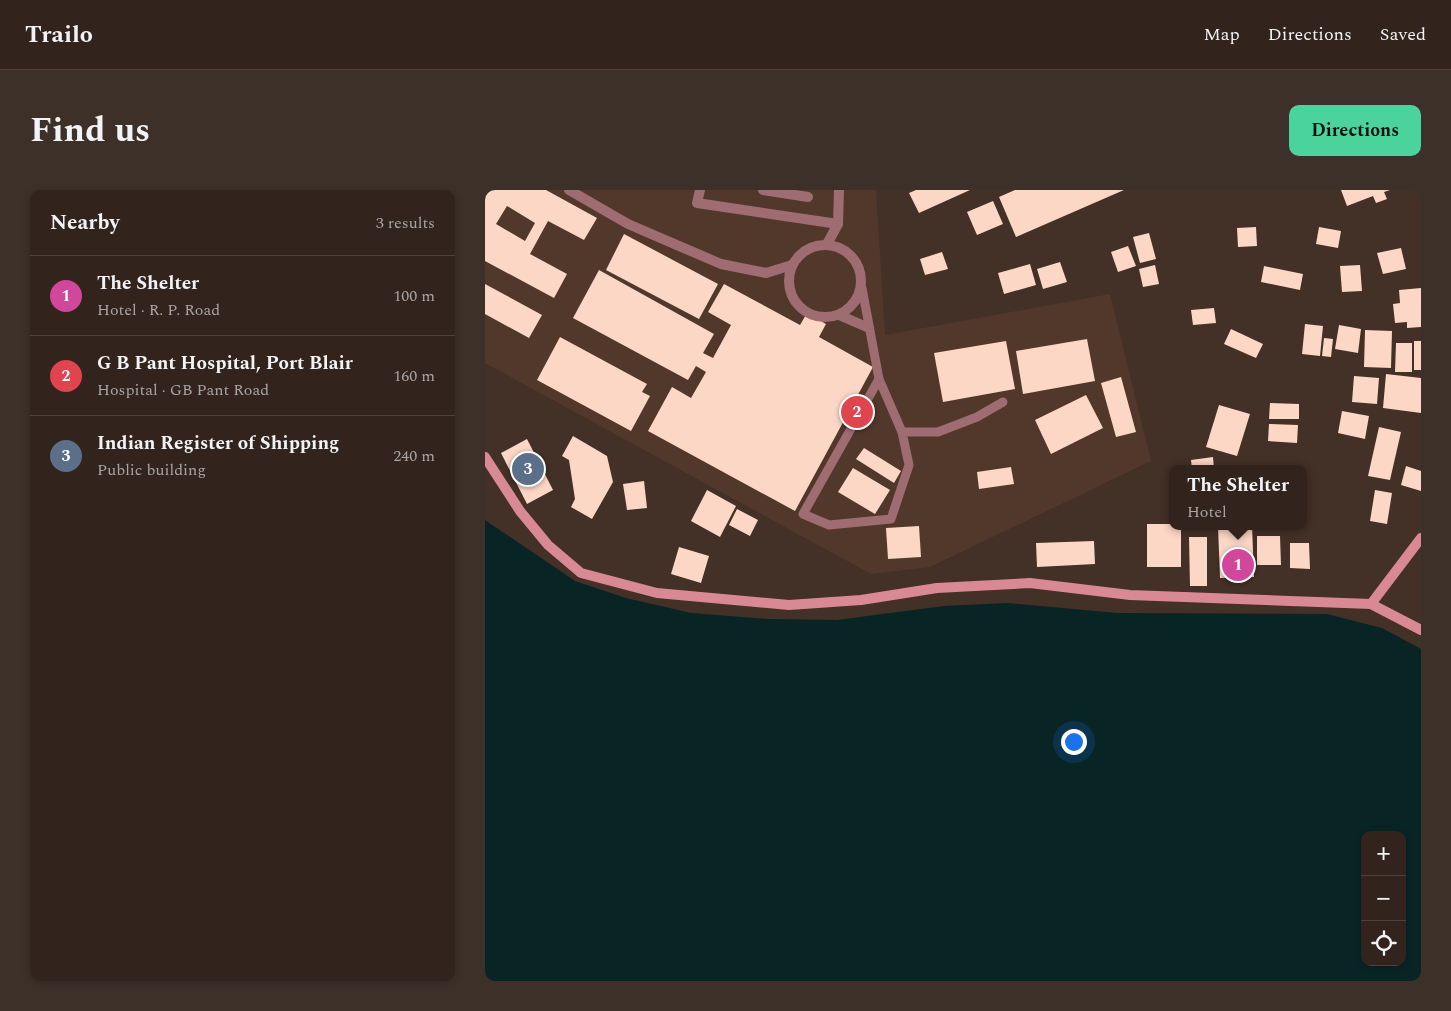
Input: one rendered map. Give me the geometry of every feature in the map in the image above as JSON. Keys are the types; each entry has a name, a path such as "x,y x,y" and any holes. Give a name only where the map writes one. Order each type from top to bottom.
{"street":[{"path":"569,190 628,224 721,264 766,273 792,265"},
{"path":"700,190 697,203 838,224"},
{"path":"763,190 808,197"},
{"path":"827,244 838,224 839,190"},
{"path":"827,244 839,247 857,263 862,275 861,288 857,299 849,309 839,315 827,318 814,316 799,306 789,290 788,278 792,265 797,256 806,250 827,244"},
{"path":"839,315 869,328"},
{"path":"485,457 526,518 549,545 581,574 657,593 789,605 861,600 937,588 1030,584 1130,595 1371,604 1421,630"},
{"path":"1371,604 1421,538"}],"lane":[{"path":"861,288 879,379 902,432 909,465 891,520 829,525 803,514 879,379"},
{"path":"902,432 938,432 977,417 1003,402"}],"shaded area":[{"path":"485,190 876,190 885,335 1110,294 1151,461 930,567 871,574 485,363"}],"water":[{"path":"485,520 575,581 626,598 691,613 768,619 837,620 944,606 1007,603 1117,613 1327,614 1382,628 1421,649 1421,981 485,981"}],"building":[{"path":"485,190 546,190 597,218 584,240 548,221 530,254 567,274 554,298 485,261","holes":["507,206 535,223 525,241 496,224"]},
{"path":"916,190 970,190 919,213 909,193"},
{"path":"1015,190 1124,190 1016,237 999,197"},
{"path":"1341,190 1390,190 1384,192 1387,199 1376,203 1373,196 1347,206"},
{"path":"993,201 1003,224 977,235 967,212"},
{"path":"1256,227 1257,246 1238,247 1237,228"},
{"path":"1319,227 1341,231 1338,248 1316,244"},
{"path":"1149,233 1156,259 1140,263 1133,237"},
{"path":"624,234 718,284 699,319 606,270"},
{"path":"1128,246 1136,266 1118,272 1111,252"},
{"path":"1401,248 1406,269 1383,274 1377,253"},
{"path":"942,252 948,269 925,275 920,259"},
{"path":"1060,262 1067,282 1043,289 1037,269"},
{"path":"1030,264 1036,285 1004,294 998,273"},
{"path":"1155,265 1159,284 1143,287 1139,269"},
{"path":"1360,265 1362,291 1342,292 1340,266"},
{"path":"1264,266 1303,274 1300,290 1261,282"},
{"path":"599,270 714,334 703,353 713,358 731,325 708,312 724,284 800,325 807,313 826,324 819,337 873,367 795,511 648,431 672,387 691,398 706,372 696,366 688,380 573,318"},
{"path":"485,284 542,315 529,338 485,314"},
{"path":"1421,288 1421,327 1407,328 1407,322 1395,323 1393,304 1400,303 1399,290"},
{"path":"1214,308 1216,323 1193,325 1191,310"},
{"path":"1305,324 1323,326 1320,356 1302,354"},
{"path":"1339,325 1361,329 1358,353 1335,349"},
{"path":"1231,329 1263,344 1256,358 1224,344"},
{"path":"1365,330 1392,331 1391,368 1364,367"},
{"path":"560,337 647,384 642,392 650,396 631,431 537,380"},
{"path":"1324,338 1333,339 1331,357 1322,356"},
{"path":"1087,339 1095,381 1023,394 1016,351"},
{"path":"1006,341 1015,389 943,402 934,353"},
{"path":"1414,341 1421,341 1421,370 1414,370"},
{"path":"1396,343 1412,343 1412,372 1395,372"},
{"path":"1386,374 1421,378 1421,413 1383,408"},
{"path":"1354,376 1379,378 1377,404 1352,402"},
{"path":"1121,377 1136,432 1116,437 1101,383"},
{"path":"1086,395 1103,428 1051,454 1035,420"},
{"path":"1270,403 1299,404 1299,419 1269,419"},
{"path":"1219,405 1250,414 1237,456 1206,447"},
{"path":"1342,411 1369,416 1365,439 1338,433"},
{"path":"1269,424 1298,425 1297,443 1268,441"},
{"path":"1379,427 1401,432 1390,480 1368,476"},
{"path":"573,436 607,456 613,482 592,519 571,507 575,499 569,460 562,456"},
{"path":"527,439 553,490 527,504 501,453"},
{"path":"864,448 901,471 894,483 856,459"},
{"path":"1213,457 1214,465 1192,465 1191,460"},
{"path":"1406,466 1421,471 1421,491 1401,485"},
{"path":"1011,467 1014,484 979,489 977,472"},
{"path":"853,468 890,490 875,514 838,492"},
{"path":"644,481 647,508 627,510 623,484"},
{"path":"707,490 736,506 720,537 691,521"},
{"path":"1375,490 1392,493 1387,524 1370,521"},
{"path":"737,509 758,520 750,536 729,525"},
{"path":"1147,524 1169,524 1169,530 1181,530 1181,567 1147,567"},
{"path":"919,526 921,557 888,559 886,528"},
{"path":"1218,530 1252,530 1254,577 1220,578"},
{"path":"1257,536 1280,536 1281,565 1257,565"},
{"path":"1189,537 1207,537 1207,586 1190,586"},
{"path":"1094,541 1095,564 1037,567 1036,543"},
{"path":"1290,543 1309,543 1310,569 1290,568"},
{"path":"679,547 709,556 701,583 671,574"}],"place":[{"name":"G B Pant Hospital, Port Blair","path":"857,412"},
{"name":"Indian Register of Shipping","path":"528,469"},
{"name":"The Shelter","path":"1238,565"}]}
